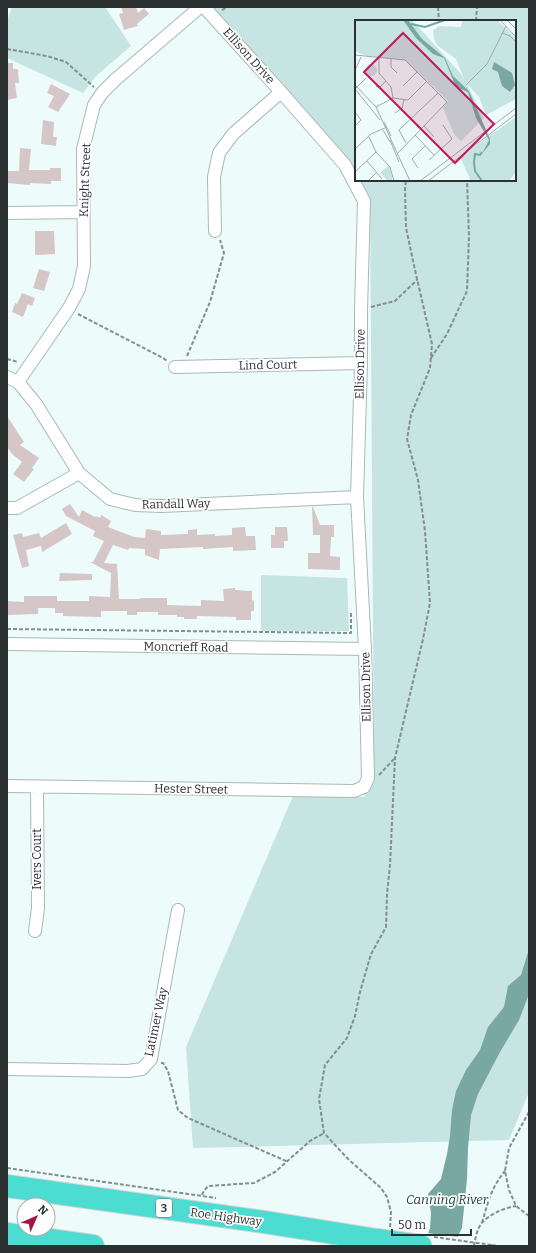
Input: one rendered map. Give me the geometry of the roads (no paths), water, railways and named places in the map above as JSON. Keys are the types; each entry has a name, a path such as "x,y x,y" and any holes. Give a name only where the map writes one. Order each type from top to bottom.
{"highway":[{"name":"Roe Highway","path":"7,1186 264,1222 383,1234 421,1246"},
{"path":"7,1234 93,1246"}],"street":[{"name":"Knight Street","path":"12,380 27,368 69,308 79,289 84,266 83,149 94,105 102,93 116,79 200,7"},
{"name":"Ellison Drive","path":"204,7 345,165 364,201 357,497 365,649 368,778"},
{"path":"215,231 214,177 219,153 233,134 281,92"},
{"path":"7,213 83,212"},
{"name":"Lind Court","path":"180,367 361,363"},
{"name":"Randall Way","path":"12,380 36,404 79,472 110,499 135,505 162,506 357,497"},
{"path":"7,508 17,508 79,472"},
{"name":"Moncrieff Road","path":"7,644 365,649"},
{"name":"Hester Street","path":"7,786 354,791 364,787 368,778"},
{"name":"Ivers Court","path":"35,931 38,908 37,787"},
{"name":"Latimer Way","path":"7,1069 128,1071 142,1069 150,1059 178,910"}],"water":[{"name":"Canning River","path":"529,949 529,994 519,1020 478,1094 471,1115 462,1228 453,1246 424,1246 430,1228 431,1213 428,1194 441,1179 447,1154 452,1110 456,1091 466,1070 480,1050 488,1027 504,1007 508,986 521,975"}]}
